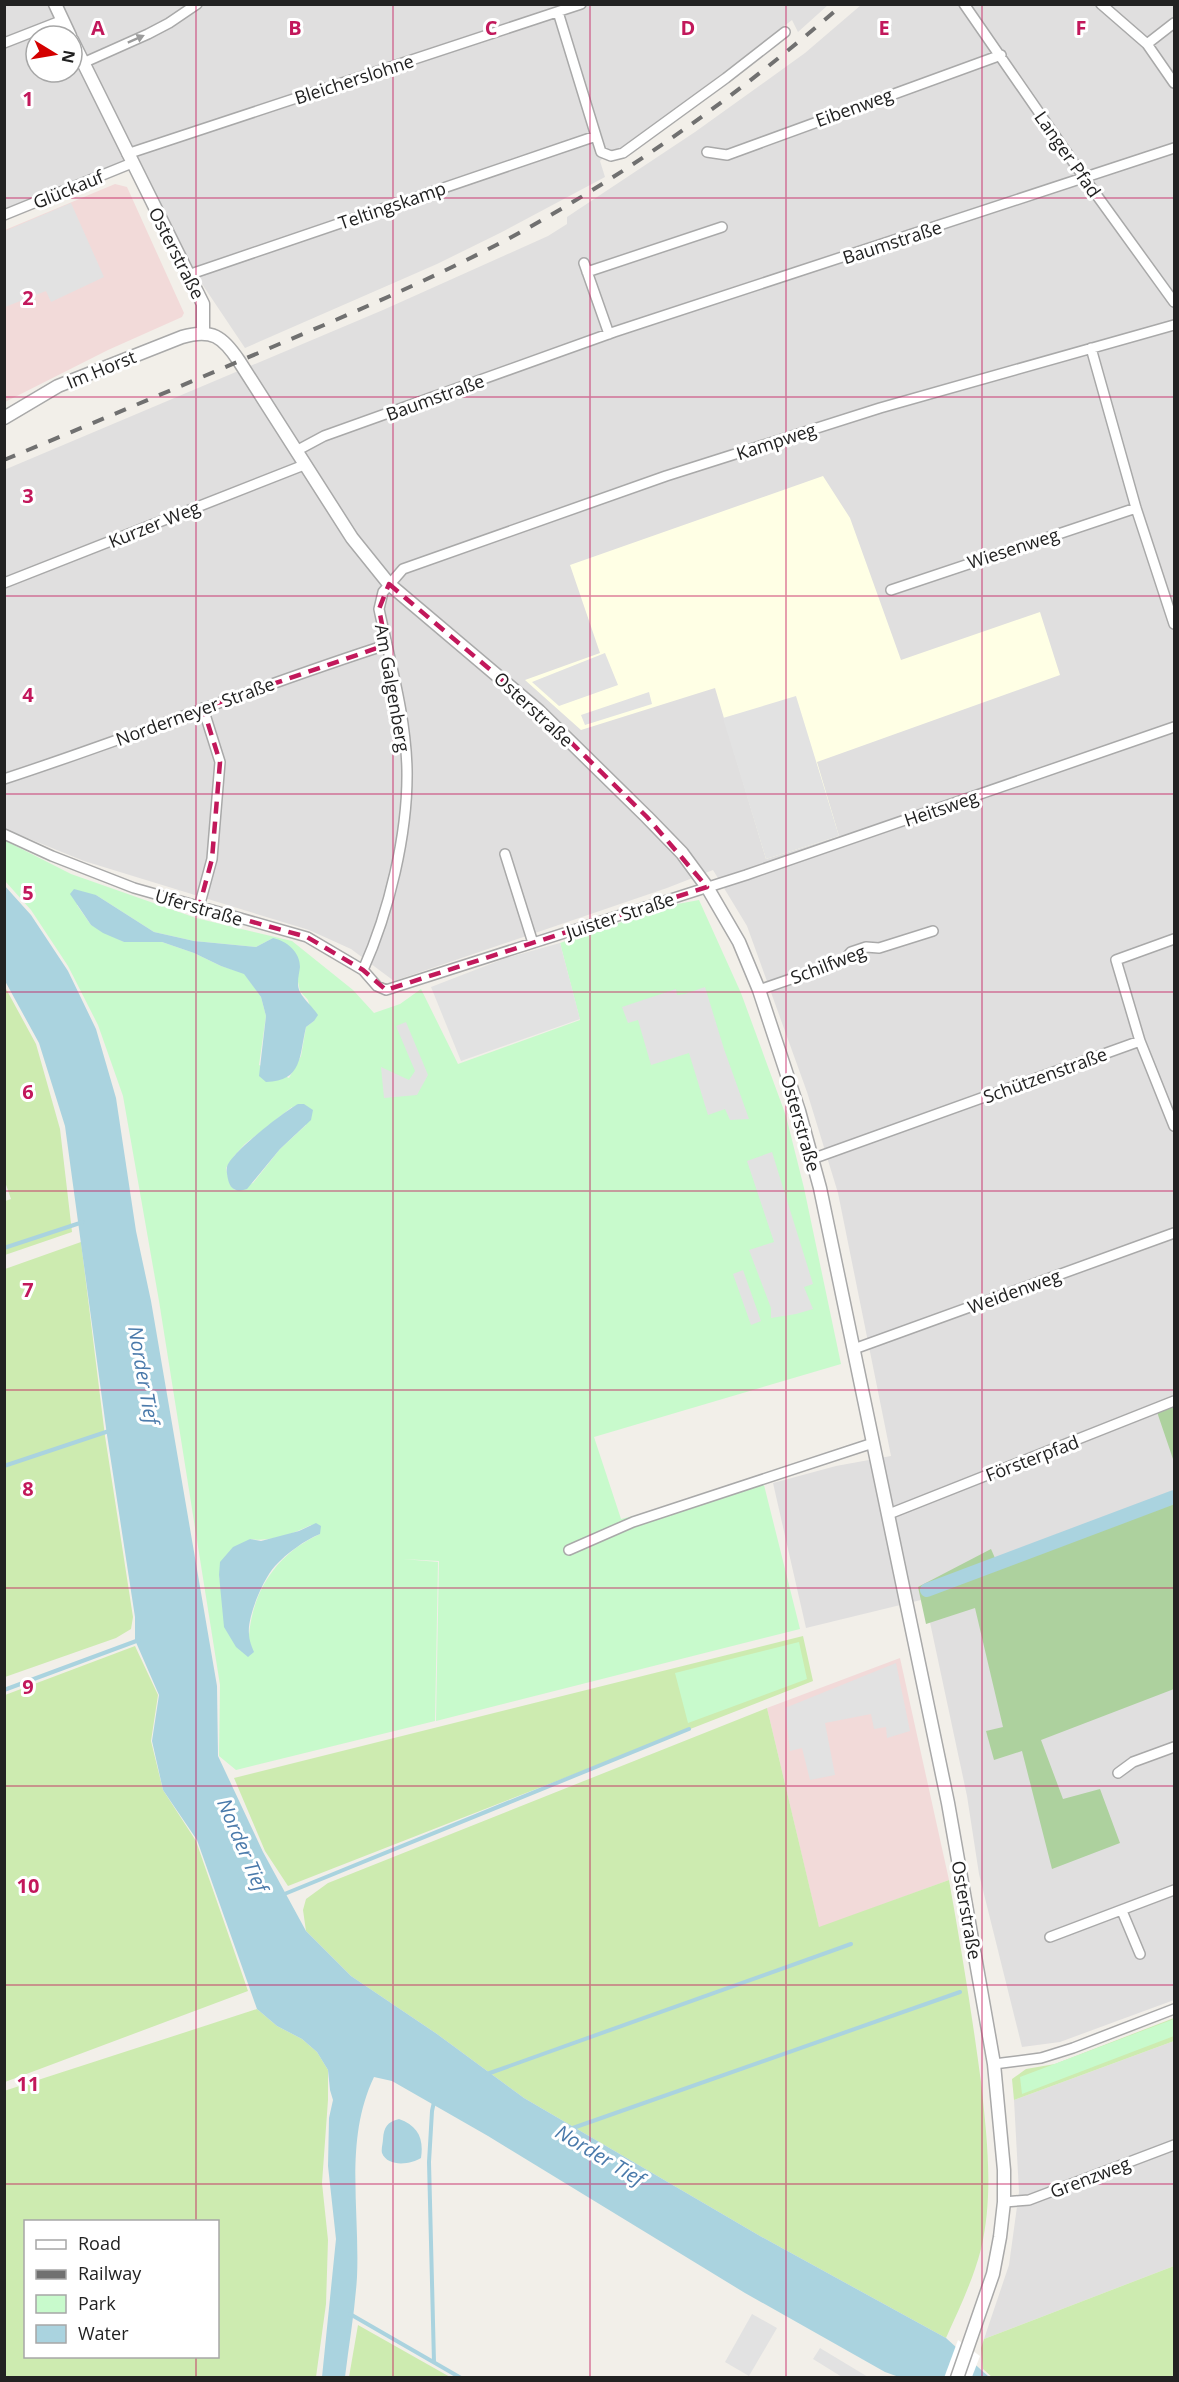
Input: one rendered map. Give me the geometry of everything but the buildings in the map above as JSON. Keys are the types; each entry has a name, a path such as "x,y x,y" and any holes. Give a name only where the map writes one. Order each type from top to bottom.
{"street":[{"name":"Osterstraße","path":"56,4 65,24"},
{"path":"84,63 169,23 196,4"},
{"name":"Bleicherslohne","path":"129,158 581,4"},
{"name":"Langer Pfad","path":"964,4 1085,179 1174,302"},
{"path":"1101,4 1148,44 1174,83"},
{"path":"558,12 596,136 602,152 611,156 623,153 785,32"},
{"path":"4,43 63,20"},
{"path":"1148,44 1174,23"},
{"name":"Eibenweg","path":"707,152 727,155 1000,55"},
{"name":"Osterstraße","path":"84,65 203,304 203,333 217,337 229,345 352,538 389,584 539,711 681,853 707,887 739,942 759,990 812,1159 854,1349 952,1827 994,2064 1002,2137 1004,2202 993,2274 957,2378"},
{"name":"Teltingskamp","path":"188,274 596,136"},
{"name":"Baumstraße","path":"296,450 324,436 609,334 1174,148"},
{"name":"Glückauf","path":"4,215 129,158"},
{"path":"609,334 586,268 722,227"},
{"name":"Kampweg","path":"389,584 403,569 666,476 880,408 1174,325"},
{"name":"Im Horst","path":"4,418 58,386 182,337 203,333"},
{"path":"1091,348 1136,508 1174,624"},
{"name":"Kurzer Weg","path":"4,583 304,465"},
{"name":"Wiesenweg","path":"891,590 1136,508"},
{"name":"Am Galgenberg","path":"363,970 392,884 403,825 407,771 400,710 379,609 379,601 389,584"},
{"name":"Norderneyer Straße","path":"4,779 75,756 297,673 386,645"},
{"path":"199,907 212,859 220,762 203,708"},
{"name":"Heitsweg","path":"707,887 1174,727"},
{"name":"Uferstraße","path":"4,834 52,856 134,888 307,937 363,970 377,986 386,990"},
{"path":"505,854 534,943"},
{"name":"Juister Straße","path":"386,990 707,887"},
{"name":"Schilfweg","path":"759,990 843,961 851,952 866,947 879,948 933,931"},
{"path":"1174,939 1116,960 1140,1041 1174,1126"},
{"name":"Schützenstraße","path":"812,1159 1140,1041"},
{"name":"Weidenweg","path":"854,1349 1174,1233"},
{"name":"Försterpfad","path":"889,1514 1174,1401"},
{"path":"569,1550 633,1522 873,1443"},
{"path":"1118,1773 1133,1762 1174,1747"},
{"path":"1050,1937 1174,1890"},
{"path":"1122,1911 1140,1954"},
{"path":"994,2064 1041,2058 1174,2009"},
{"name":"Grenzweg","path":"1004,2202 1029,2200 1174,2145"}],"highlighted area":[{"path":"389,584 539,711 647,817 707,887 386,990 363,970 307,937 199,907 212,859 220,762 203,708 386,645 379,609"}],"shaded area":[{"path":"5,5 828,5 798,32 792,20 656,124 619,149 609,151 600,161 605,177 437,264 245,348 184,257 134,159 5,210"},
{"path":"861,5 1174,5 1174,2000 1060,2042 1022,2047 979,1874 967,1796 925,1599 806,1628 773,1483 836,1466 891,1456 838,1193 807,1092 747,926 713,870 667,888 394,981 351,949 309,930 84,861 5,829 4,470 383,310 548,236 567,224 567,217 695,132 805,53"},
{"path":"115,184 127,187 184,313 182,317 108,350 5,402 5,230"},
{"path":"71,203 104,277 51,302 46,291 5,307 5,231"},
{"path":"823,476 850,518 901,660 1040,612 1060,675 817,762 839,836 766,859 715,688 581,730 525,680 600,653 570,565"},
{"path":"605,653 618,685 559,706 532,682"},
{"path":"649,692 652,704 585,725 581,715"},
{"path":"796,696 839,836 766,859 723,718"},
{"path":"560,943 580,1019 461,1061 431,987 506,958"},
{"path":"705,987 749,1119 730,1120 725,1109 708,1115 689,1053 651,1065 638,1020 628,1023 622,1007 676,989 677,995"},
{"path":"406,1022 428,1075 417,1095 384,1098 381,1067 409,1080 415,1071 396,1026"},
{"path":"772,1152 813,1284 804,1287 813,1309 771,1318 771,1308 749,1250 774,1242 747,1161"},
{"path":"743,1270 761,1321 751,1325 733,1274"},
{"path":"900,1658 949,1880 819,1928 767,1708"},
{"path":"896,1663 910,1731 887,1738 886,1727 874,1729 871,1714 825,1723 835,1775 810,1780 802,1748 790,1751 785,1708"},
{"path":"1174,2041 1174,2266 984,2339 1009,2265 1019,2192 1014,2100"},
{"path":"752,2314 777,2328 749,2376 725,2362"},
{"path":"820,2348 868,2377 842,2377 813,2359"}],"green space":[{"path":"4,840 71,874 196,918 292,941 353,990 374,1013 400,1004 421,989 458,1064 580,1020 560,943 672,905 699,900 741,993 786,1116 804,1188 841,1364 594,1437 621,1519 764,1485 800,1629 436,1721 439,1561 403,1559 438,1562 435,1721 236,1770 219,1756 220,1685 159,1301 123,1096 98,1025 68,966 31,910 5,881","holes":["96,895 154,932 194,941 256,947 273,938 298,982 300,991 308,1000 314,1021 306,1027 301,1056 289,1078 259,1065 266,1016 261,997 244,973 162,942 124,942 91,925 77,905","292,1107 306,1125 280,1149 253,1183 235,1190 230,1185 226,1168 245,1144","311,1525 320,1534 292,1551 270,1574 256,1602 249,1635 221,1589 219,1575 250,1539 258,1540 289,1534"]},
{"path":"5,987 36,1044 60,1129 72,1232 5,1255 5,1201 11,1199 4,1179"},
{"path":"81,1242 105,1436 133,1617 131,1629 116,1638 5,1677 5,1269"},
{"path":"1174,1401 1174,1462 1156,1409"},
{"path":"1174,1495 1174,1689 1041,1740 1063,1799 1100,1789 1120,1843 1052,1869 1022,1751 994,1760 986,1731 1003,1727 975,1608 926,1624 918,1587 991,1549 998,1565"},
{"path":"803,1636 813,1681 288,1886 265,1851 234,1778"},
{"path":"799,1642 807,1679 688,1723 675,1673"},
{"path":"135,1646 158,1695 151,1741 163,1790 196,1841 248,1991 5,2082 5,1695"},
{"path":"767,1708 819,1927 949,1880 981,2082 988,2187 985,2228 978,2261 946,2338 760,2236 524,2098 437,2034 351,1976 306,1931 303,1910 306,1899 328,1883"},
{"path":"257,2009 277,2026 302,2039 317,2052 328,2070 322,2183 328,2240 326,2304 316,2377 5,2377 4,2091"},
{"path":"1174,2018 1174,2041 1014,2100 1012,2079 1026,2069 1055,2064"},
{"path":"1174,2019 1174,2036 1022,2094 1020,2077"},
{"path":"1174,2266 1174,2377 993,2378 983,2369 981,2348 984,2339"},
{"path":"358,2325 450,2377 349,2377"}],"water":[{"name":"Norder Tief","path":"4,885 31,915 68,971 96,1029 116,1098 136,1231 151,1301 217,1686 218,1756 263,1852 306,1931 351,1976 437,2034 524,2098 760,2236 946,2338 989,2377 899,2377 885,2372 745,2293 488,2136 392,2081 374,2077 359,2125 356,2150 357,2277 345,2377 322,2377 336,2239 328,2166 329,2118 333,2100 328,2070 317,2052 302,2039 277,2026 257,2009 197,1840 163,1790 152,1741 159,1695 135,1640 135,1617 107,1435 65,1126 39,1043 5,981"},
{"path":"74,889 96,895 154,932 194,941 256,947 273,938 288,945 298,957 300,992 318,1015 306,1027 300,1057 293,1072 278,1081 266,1082 259,1076 266,1016 261,997 244,974 162,942 124,942 103,933 91,925 70,894"},
{"path":"298,1104 304,1104 313,1110 311,1120 280,1149 247,1189 234,1189 229,1183 227,1173 230,1161 259,1133"},
{"path":"316,1523 321,1526 320,1534 302,1543 280,1561 270,1572 261,1589 253,1608 249,1627 254,1652 248,1657 236,1647 224,1627 220,1562 233,1547 250,1539 261,1541 299,1531"},
{"path":"399,2119 411,2125 418,2134 422,2151 421,2158 417,2160 395,2163 385,2158 382,2153 385,2128 389,2123"}],"pier":[{"path":"958,2340 980,2356 972,2377 944,2378"}],"waterway":[{"path":"4,1248 83,1222"},
{"path":"4,1466 109,1431"},
{"path":"927,1590 1174,1497"},
{"path":"4,1690 139,1640"},
{"path":"282,1895 689,1729"},
{"path":"487,2074 851,1944"},
{"name":"Norder Tief","path":"570,2129 960,1992"},
{"path":"434,2102 429,2162 434,2362"},
{"path":"350,2314 461,2378"}],"railway":[{"path":"4,460 341,318 508,239 596,188 682,131 764,70 843,4"}]}
